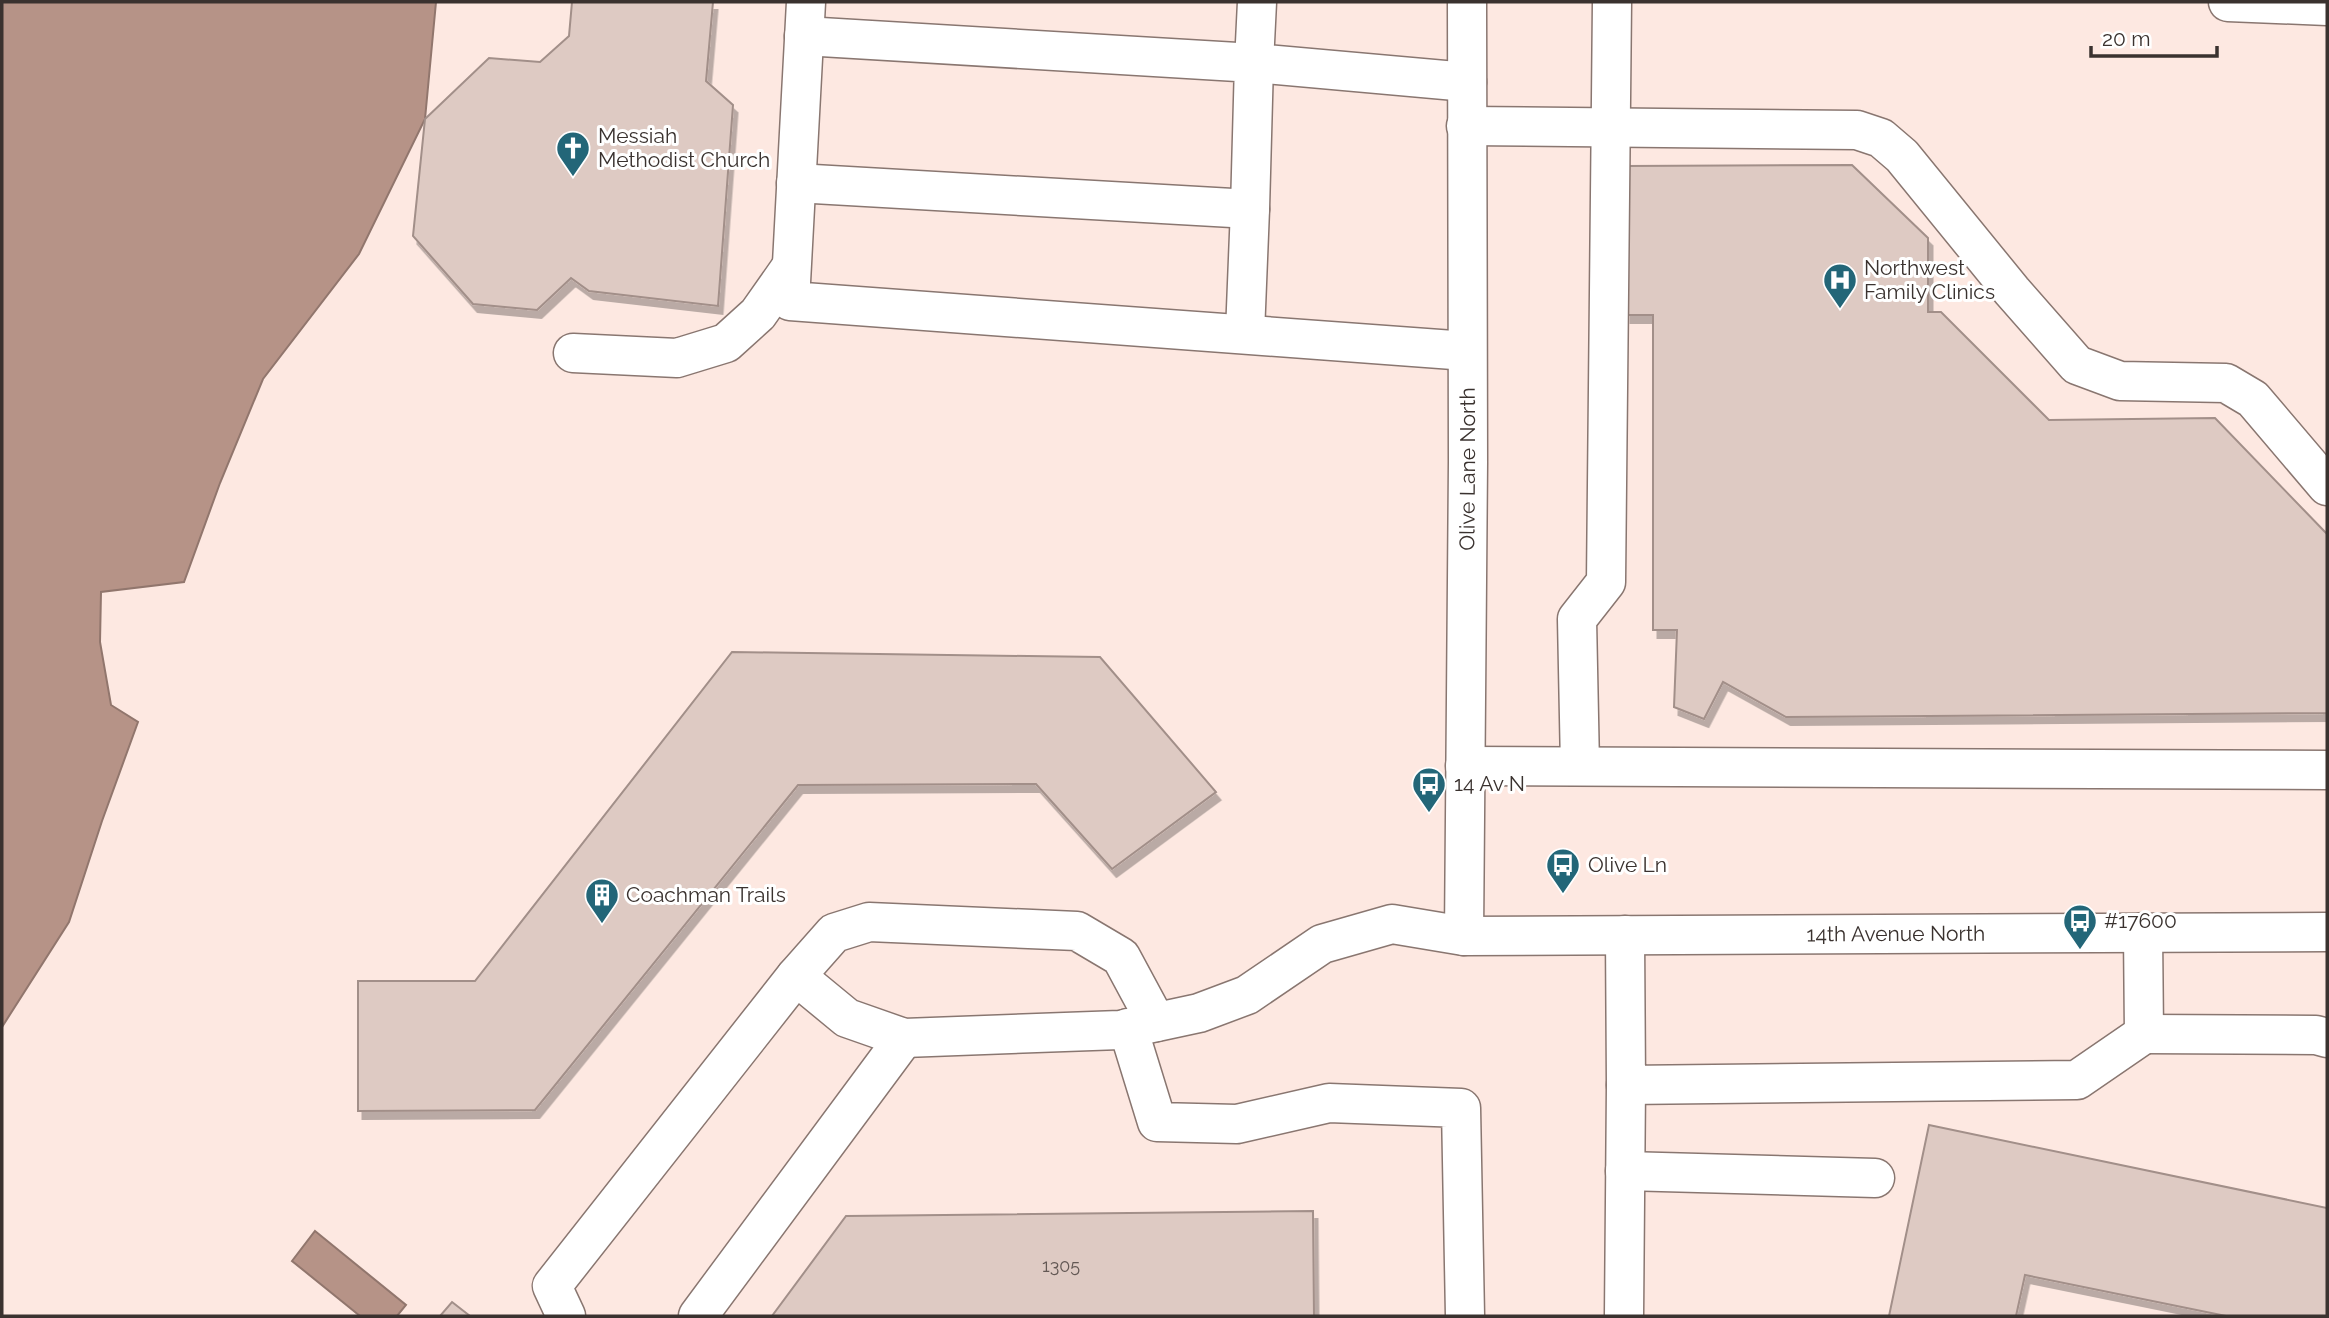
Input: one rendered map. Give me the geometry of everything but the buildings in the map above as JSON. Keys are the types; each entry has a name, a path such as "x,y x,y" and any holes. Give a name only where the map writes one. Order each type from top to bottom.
{"street":[{"path":"1245,333 1258,2"},
{"name":"Olive Lane North","path":"1464,936 1467,2"},
{"path":"1580,766 1577,619 1606,582 1612,2"},
{"path":"2228,2 2327,6"},
{"path":"1467,82 1255,64 805,19 790,301 1467,351"},
{"path":"1466,126 1857,130 1881,138 1902,156 2012,291 2077,365 2120,381 2226,383 2253,399 2327,486"},
{"path":"796,183 1250,209"},
{"path":"573,353 677,358 726,343 758,314 791,267"},
{"path":"1465,766 2327,770"},
{"path":"566,1316 552,1286 796,976 834,933 869,922 1077,931 1121,957 1142,1025 1157,1122 1237,1124 1329,1103 1461,1108 1465,1316"},
{"name":"14th Avenue North","path":"904,1038 1120,1030 1199,1013 1247,995 1322,944 1392,924 1464,936 2327,932"},
{"path":"2143,932 2144,1034"},
{"path":"1623,1316 1625,935"},
{"path":"698,1316 904,1038 847,1018 796,976"},
{"path":"1626,1085 2077,1080 2144,1034 2316,1035 2327,1038"},
{"path":"1625,1171 1875,1178"}],"shaded area":[{"path":"2,2 436,2 425,119 359,254 263,379 220,483 184,582 101,592 100,642 111,705 138,722 69,922 2,1027"},
{"path":"315,1231 406,1305 397,1316 360,1316 292,1261"}],"place":[{"name":"Messiah Methodist Church","path":"573,178"},
{"name":"Northwest Family Clinics","path":"1840,310"},
{"name":"14 Av N","path":"1429,814"},
{"name":"Olive Ln","path":"1563,895"},
{"name":"Coachman Trails","path":"602,925"},
{"name":"#17600","path":"2080,951"}]}
